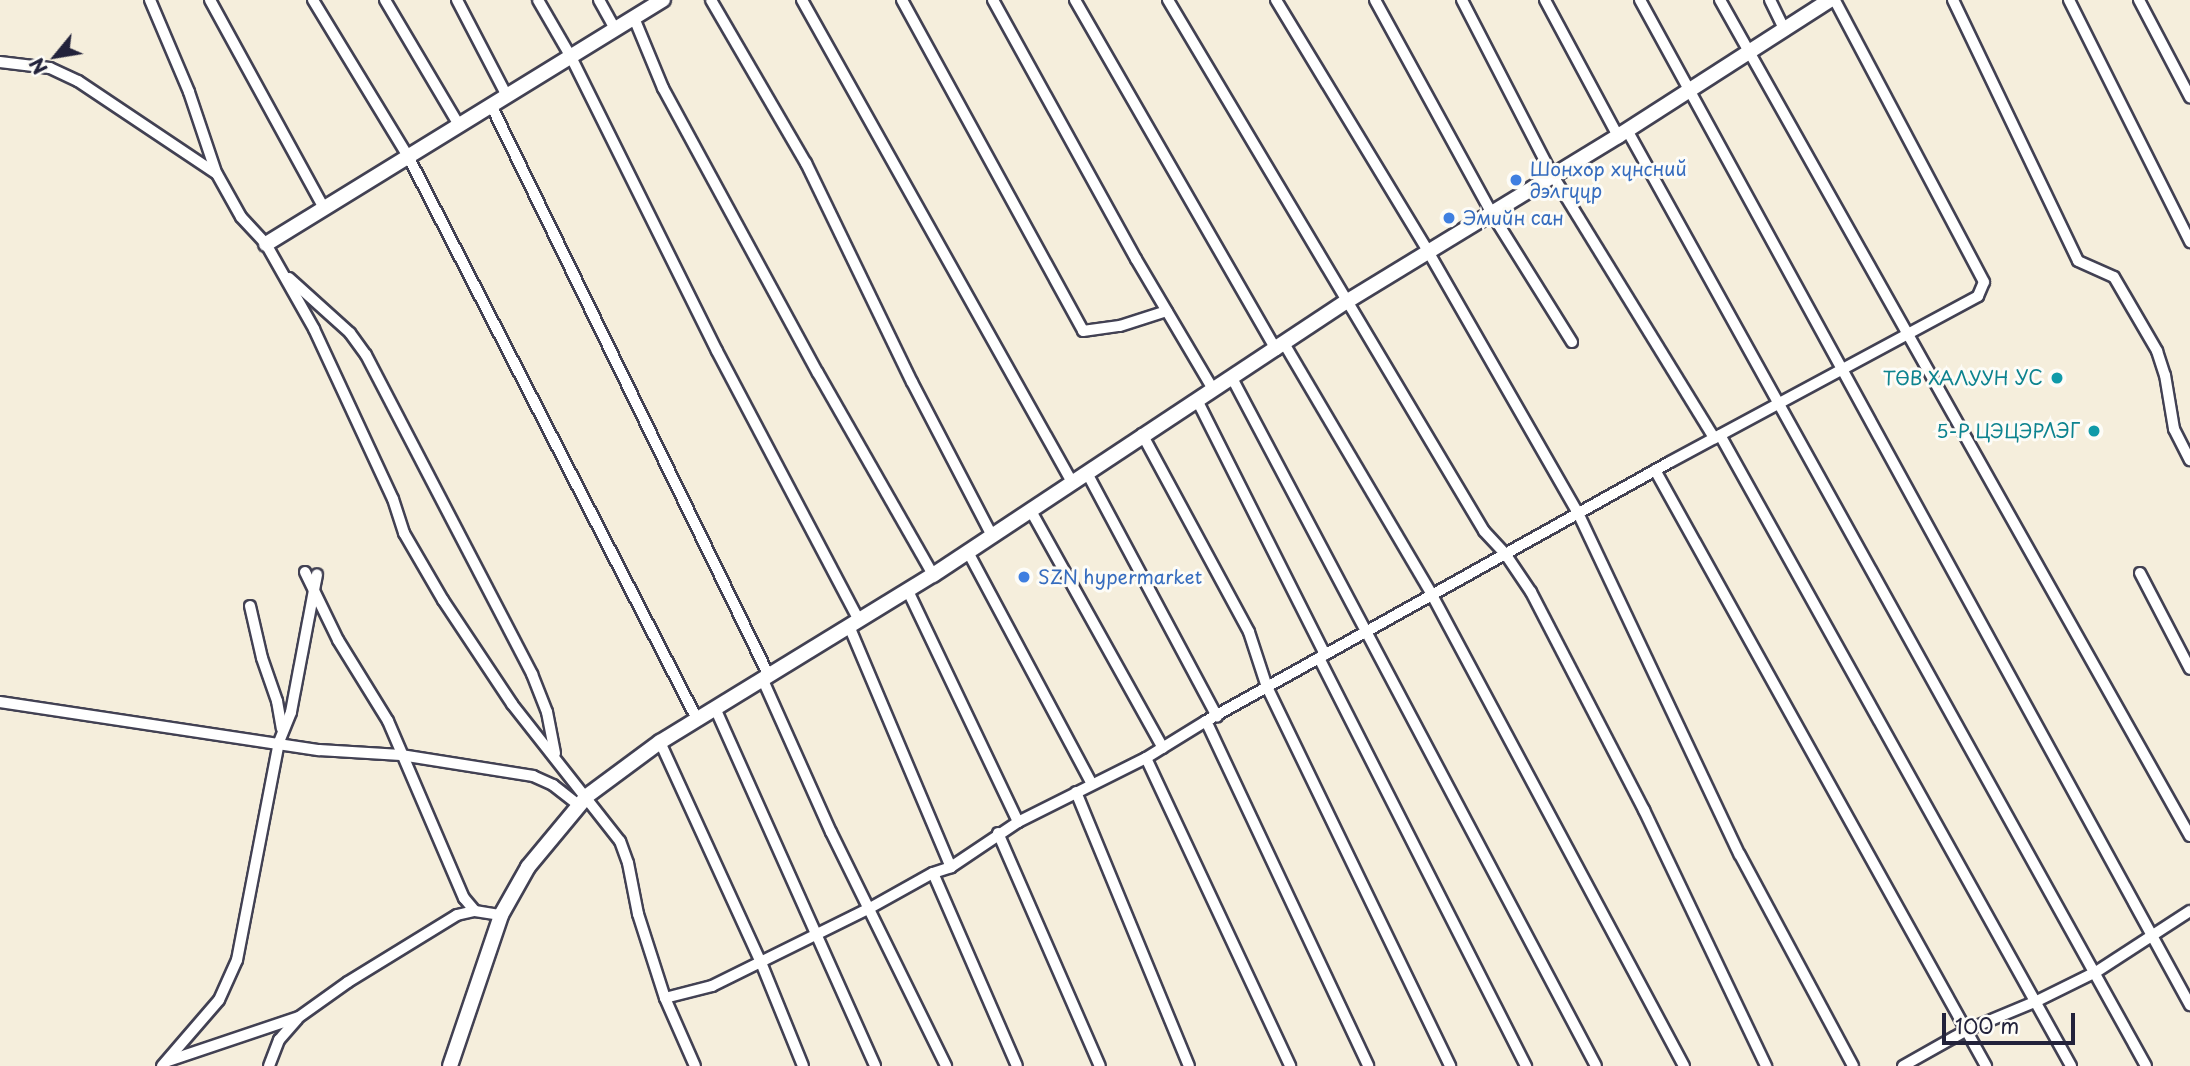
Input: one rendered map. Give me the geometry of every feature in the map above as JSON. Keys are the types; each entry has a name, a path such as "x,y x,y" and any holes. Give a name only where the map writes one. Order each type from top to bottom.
{"main road":[{"path":"266,244 662,0"},
{"path":"450,1066 501,915 528,866 583,801 660,742 933,575 1073,484 1142,434 1346,302 1623,133 1832,0"}],"street":[{"path":"150,0 189,92 217,174 241,217 266,244 314,329 381,474 404,533 486,668 558,760 583,801 620,841 628,863 638,914 665,998 695,1066"},
{"path":"210,0 324,208"},
{"path":"313,0 409,158 697,719"},
{"path":"385,0 458,125"},
{"path":"457,0 507,96"},
{"path":"538,0 572,57 854,623 951,867"},
{"path":"599,0 615,29"},
{"path":"711,0 806,163 912,382 992,536"},
{"path":"803,0 1073,484"},
{"path":"902,0 1083,331 1120,326 1167,311"},
{"path":"993,0 1213,389"},
{"path":"1074,0 1280,347 1432,595 1684,1066"},
{"path":"1168,0 1484,531 1506,555 1531,592 1644,810 1766,1066"},
{"path":"1276,0 1429,253 1578,513 1740,855 1853,1066"},
{"path":"1375,0 1492,214 1572,342"},
{"path":"1462,0 1553,176 1717,437 2037,1001 2071,1066"},
{"path":"1545,0 1779,403 2146,1066"},
{"path":"1640,0 2190,1005"},
{"path":"1720,0 1752,51 2190,836"},
{"path":"1770,0 1786,31"},
{"path":"665,998 712,986 870,908 933,873 951,867 998,833 1146,758 1212,718 1655,470 1978,296 1984,282 1832,0"},
{"path":"1953,0 2078,261 2114,277 2157,351 2165,375 2174,429 2190,460"},
{"path":"2069,0 2190,242"},
{"path":"2138,0 2190,97"},
{"path":"634,18 663,88 818,373 933,575"},
{"path":"0,62 50,68 78,81 217,174"},
{"path":"491,105 765,676 831,832 946,1066"},
{"path":"285,275 350,333 366,355 532,674 547,712 558,760"},
{"path":"1232,378 1596,1066"},
{"path":"1197,400 1526,1066"},
{"path":"1142,434 1249,632 1267,687 1450,1066"},
{"path":"1655,470 1986,1066"},
{"path":"1087,473 1212,718 1368,1066"},
{"path":"1031,511 1163,748"},
{"path":"968,552 1092,784"},
{"path":"305,572 338,640 388,721 464,898 475,911"},
{"path":"2140,573 2190,669"},
{"path":"164,1064 219,1000 237,960 280,739 291,712 317,574"},
{"path":"908,591 1018,822"},
{"path":"250,606 262,658 277,701 280,739"},
{"path":"0,702 280,739 319,750 401,755 533,776 583,801"},
{"path":"715,708 875,1066"},
{"path":"660,742 760,960 803,1066"},
{"path":"1146,758 1290,1066"},
{"path":"1076,792 1189,1066"},
{"path":"998,833 1100,1066"},
{"path":"933,873 1017,1066"},
{"path":"269,1066 279,1040 299,1017 348,982 457,915 475,911 501,915"},
{"path":"1903,1066 1967,1030 2037,1001 2095,972 2190,911"},
{"path":"164,1064 299,1017"}],"place":[{"name":"Шонхор хүнсний дэлгүүр","path":"1516,180"},
{"name":"Эмийн сан","path":"1449,218"},
{"name":"ТӨВ ХАЛУУН УС","path":"2057,378"},
{"name":"5-Р ЦЭЦЭРЛЭГ","path":"2094,431"},
{"name":"SZN hypermarket","path":"1024,577"}]}
